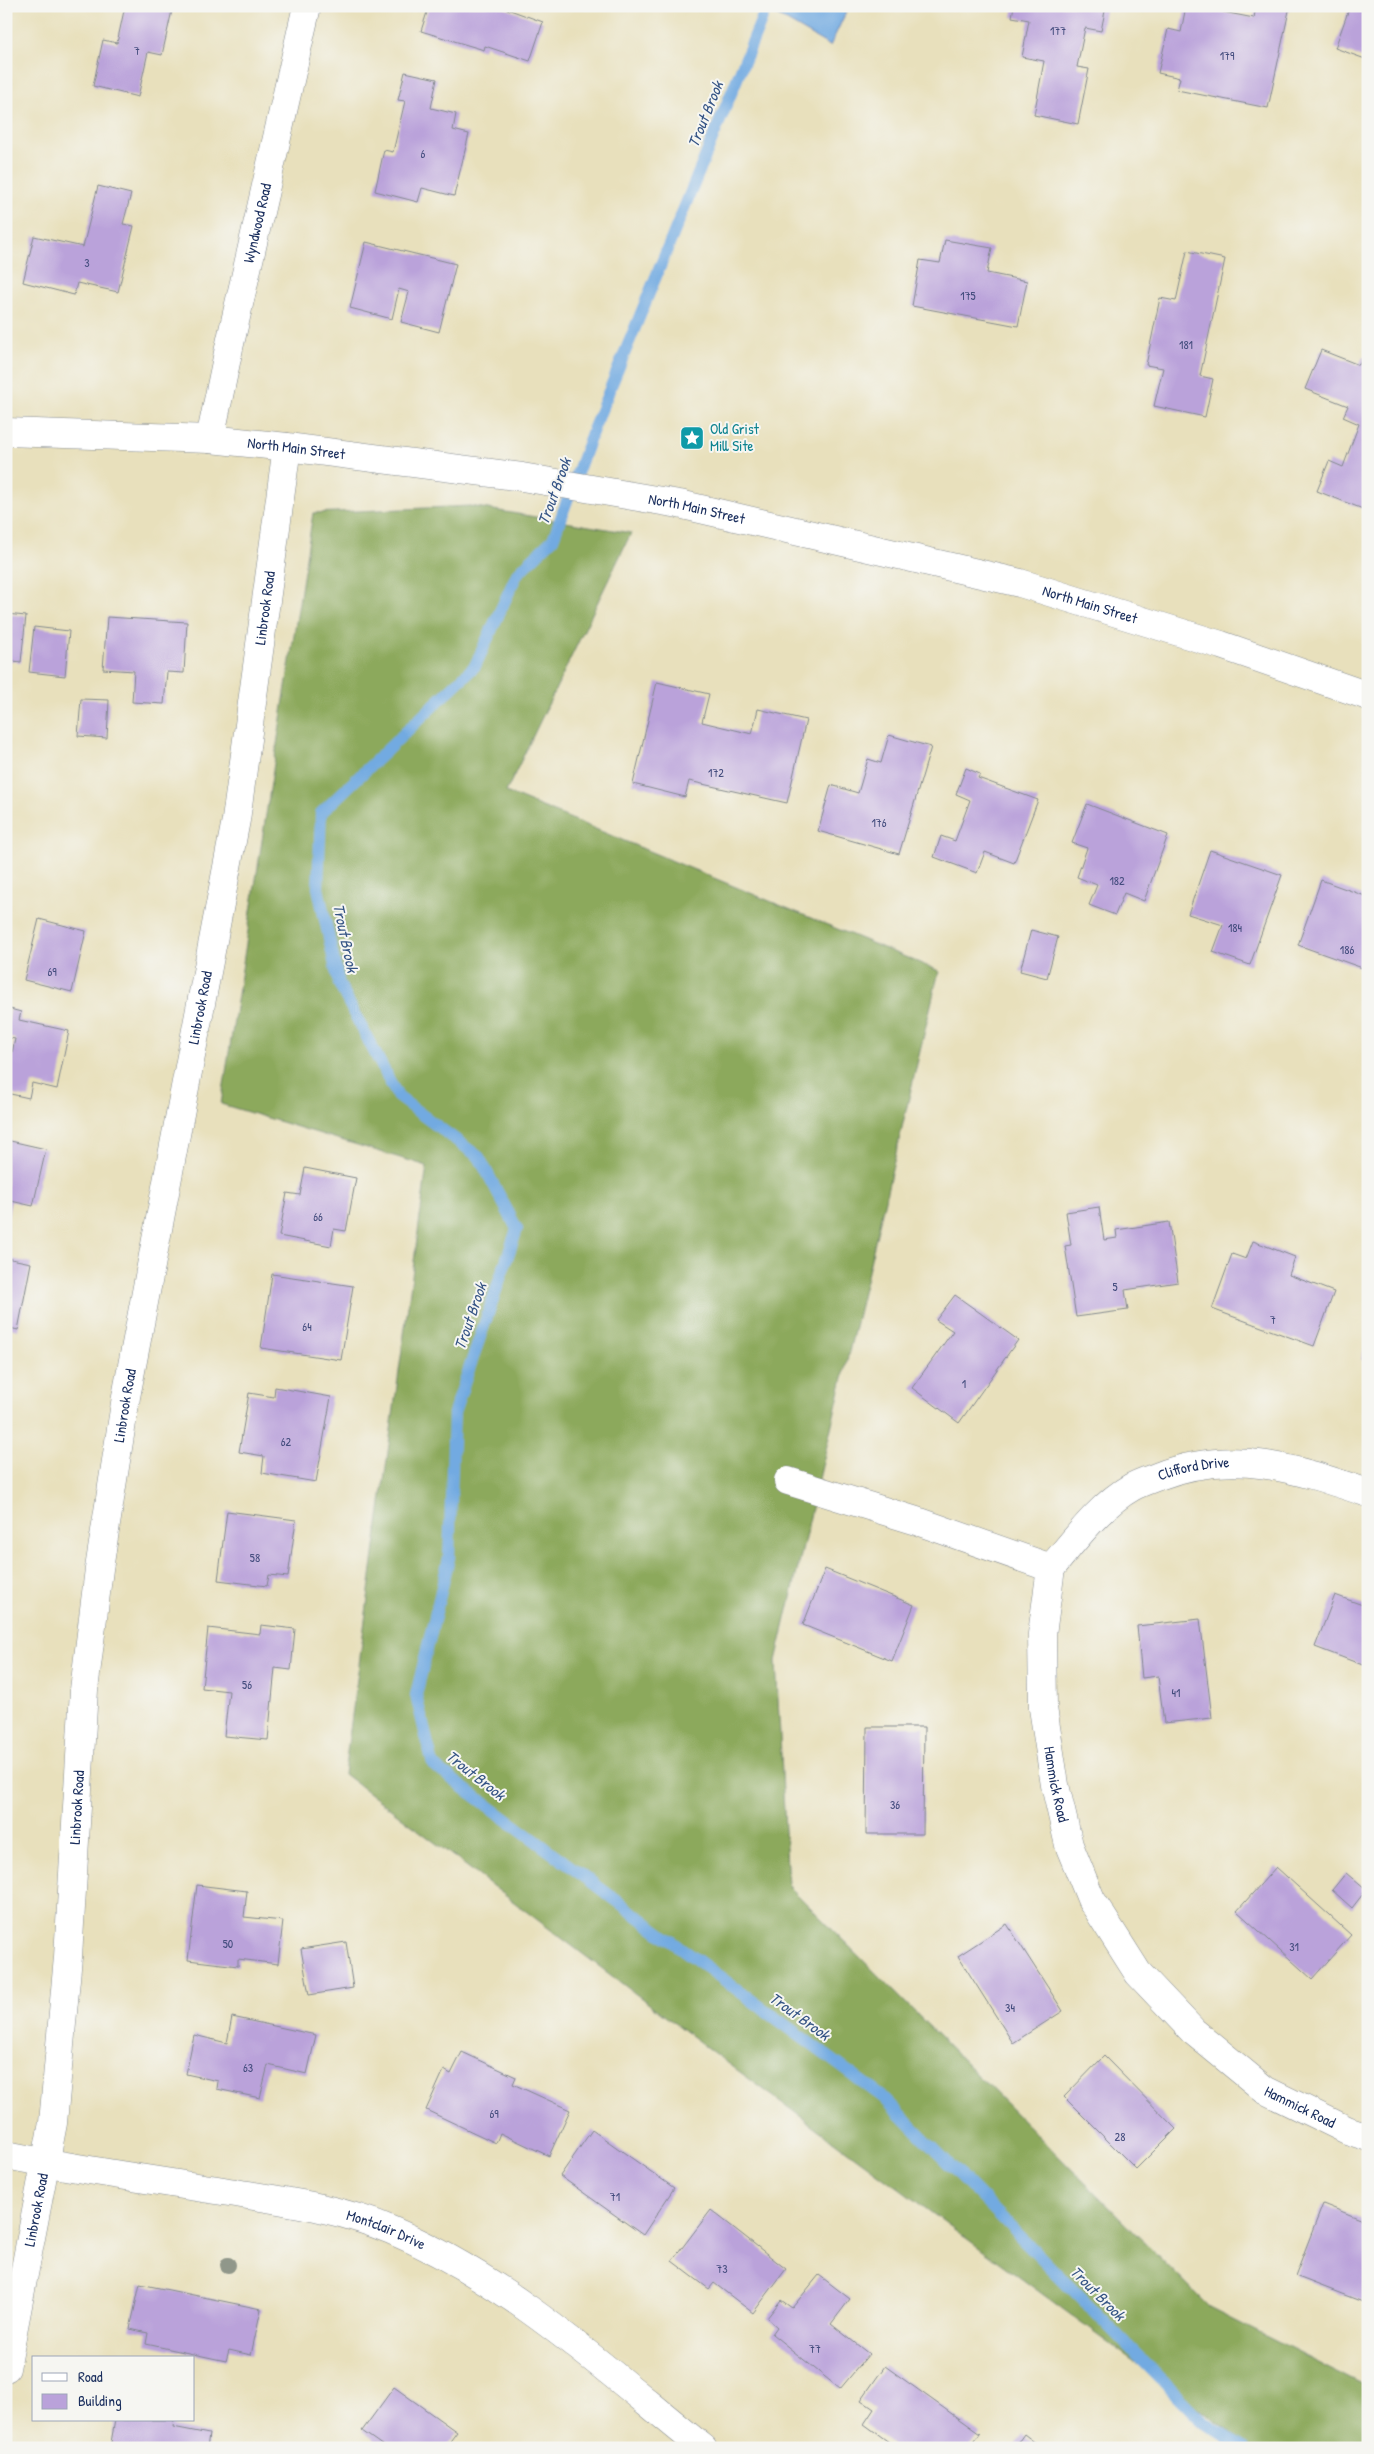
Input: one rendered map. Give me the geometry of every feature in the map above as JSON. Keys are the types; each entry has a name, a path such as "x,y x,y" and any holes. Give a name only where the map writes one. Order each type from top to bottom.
{"street":[{"name":"Wyndwood Road","path":"210,439 307,6"},
{"name":"North Main Street","path":"6,432 210,439 287,447 522,477 679,504 1020,583 1221,645 1368,696"},
{"name":"Linbrook Road","path":"6,2368 53,2123 68,1956 84,1690 99,1569 126,1397 236,820 287,447"},
{"name":"Clifford Drive","path":"1051,1568 1094,1517 1131,1487 1170,1472 1212,1462 1255,1462 1314,1475 1368,1493"},
{"path":"788,1481 920,1522 1051,1568"},
{"name":"Hammick Road","path":"1051,1568 1042,1634 1043,1708 1054,1785 1069,1845 1091,1899 1138,1973 1193,2032 1265,2090 1347,2130 1368,2137"},
{"name":"Montclair Drive","path":"6,2155 319,2207 391,2230 454,2262 510,2296 570,2340 703,2448"}],"green space":[{"path":"470,506 631,533 506,792 939,971 776,1661 788,1885 1210,2308 1368,2388 1368,2448 1252,2448 714,2053 344,1774 427,1166 221,1104 313,513"}],"water":[{"path":"761,6 849,6 830,46"}],"building":[{"path":"125,6 173,6 162,55 148,52 138,97 93,86 103,40 117,43"},
{"path":"429,6 499,6 543,22 530,61 485,46 484,50 421,31"},
{"path":"1014,6 1106,6 1101,31 1085,28 1077,67 1089,69 1078,124 1034,115 1044,61 1022,57 1029,20 1012,17"},
{"path":"1186,6 1224,6 1223,12 1254,18 1256,6 1290,6 1268,108 1177,90 1180,78 1158,73 1168,29 1181,32"},
{"path":"1350,6 1368,6 1368,60 1335,48"},
{"path":"405,72 437,79 431,108 456,114 453,130 469,134 454,196 422,188 418,202 375,191 384,150 393,152 405,101 398,100"},
{"path":"98,186 131,194 123,224 134,226 118,292 77,283 74,295 23,282 34,236 83,247"},
{"path":"945,240 992,248 987,273 1027,281 1018,326 912,306 920,260 940,263"},
{"path":"366,242 456,264 439,332 401,322 409,292 399,289 392,319 350,308"},
{"path":"1187,251 1225,259 1200,376 1213,379 1205,417 1154,406 1163,368 1146,365 1160,298 1176,301"},
{"path":"1321,350 1359,365 1363,357 1368,359 1368,511 1317,491 1329,461 1343,467 1359,424 1343,417 1348,406 1305,389"},
{"path":"6,614 26,616 21,662 6,660"},
{"path":"107,617 187,622 184,673 167,672 164,704 132,702 134,671 103,669"},
{"path":"34,627 69,631 65,676 29,672"},
{"path":"657,682 709,694 702,722 752,734 758,709 806,720 787,803 689,781 685,797 633,784"},
{"path":"81,699 109,700 107,738 78,736"},
{"path":"889,735 931,747 899,854 818,831 831,785 858,793 868,759 881,763"},
{"path":"966,768 980,774 978,778 1038,800 1014,863 985,852 977,873 934,857 941,836 955,841 970,800 956,794"},
{"path":"1087,804 1168,835 1144,901 1124,893 1115,915 1089,905 1097,885 1077,877 1087,848 1072,843"},
{"path":"1210,850 1282,875 1250,965 1213,952 1223,925 1188,914"},
{"path":"1321,880 1368,897 1368,970 1298,945"},
{"path":"39,919 86,931 72,992 24,980"},
{"path":"1031,930 1058,937 1047,978 1020,971"},
{"path":"10,1009 21,1012 19,1020 69,1031 57,1089 32,1083 29,1098 6,1093 6,1061 10,1062 15,1039 6,1037"},
{"path":"6,1140 46,1149 33,1206 11,1201 7,1219"},
{"path":"305,1168 356,1178 346,1231 334,1229 331,1246 279,1236 287,1193 300,1195"},
{"path":"1099,1207 1104,1240 1117,1238 1116,1230 1169,1222 1178,1282 1125,1290 1128,1310 1076,1317 1065,1246 1071,1245 1066,1212"},
{"path":"1253,1241 1295,1257 1289,1275 1334,1292 1314,1346 1212,1309 1232,1254 1246,1259"},
{"path":"6,1258 31,1263 18,1330 6,1327"},
{"path":"272,1274 353,1286 341,1360 261,1348"},
{"path":"955,1295 1018,1340 959,1423 912,1388 953,1331 936,1320"},
{"path":"1368,1340 1368,1362 1361,1359"},
{"path":"275,1387 331,1397 316,1482 262,1473 264,1456 239,1452 249,1393 274,1397"},
{"path":"227,1511 296,1520 288,1577 269,1575 267,1586 218,1580"},
{"path":"825,1569 914,1605 892,1661 803,1625"},
{"path":"1335,1595 1368,1607 1368,1667 1315,1647"},
{"path":"1200,1619 1212,1718 1164,1723 1158,1676 1142,1678 1137,1626"},
{"path":"261,1625 295,1629 291,1670 275,1668 268,1740 224,1736 229,1691 202,1688 208,1628 260,1634"},
{"path":"867,1727 924,1727 923,1834 866,1834"},
{"path":"1276,1867 1351,1935 1312,1979 1237,1911"},
{"path":"1346,1873 1366,1890 1352,1908 1332,1890"},
{"path":"197,1885 247,1891 244,1917 283,1921 278,1964 238,1959 238,1966 188,1960"},
{"path":"1007,1924 1063,2011 1013,2043 958,1956"},
{"path":"346,1942 353,1988 309,1995 301,1949"},
{"path":"232,2017 316,2035 307,2074 268,2065 260,2098 217,2089 218,2081 186,2074 194,2035 227,2043"},
{"path":"462,2052 516,2077 513,2084 570,2110 549,2156 500,2133 496,2143 426,2110 444,2070 451,2074"},
{"path":"1104,2056 1176,2129 1136,2169 1064,2097"},
{"path":"592,2130 674,2188 643,2235 560,2176"},
{"path":"1323,2204 1368,2222 1368,2304 1295,2276"},
{"path":"711,2210 786,2269 753,2313 714,2283 709,2289 672,2261"},
{"path":"819,2275 850,2299 831,2324 869,2354 840,2389 772,2334 777,2327 767,2318 781,2300 792,2308"},
{"path":"140,2284 261,2309 251,2355 229,2350 226,2361 146,2344 148,2333 130,2329"},
{"path":"885,2366 980,2434 970,2448 897,2448 864,2424 874,2409 861,2400"},
{"path":"394,2387 457,2432 445,2448 386,2448 362,2431"},
{"path":"115,2422 174,2422 173,2427 209,2434 207,2448 110,2448"},
{"path":"1024,2434 1042,2448 1014,2448"}],"waterway":[{"name":"Trout Brook","path":"767,6 593,430 553,539 517,574 475,666 321,813 318,888 339,984 398,1097 479,1157 517,1229 454,1413 449,1558 416,1695 433,1765 884,2098 1203,2422 1244,2448"}],"place":[{"name":"Old Grist Mill Site","path":"692,438"}]}
